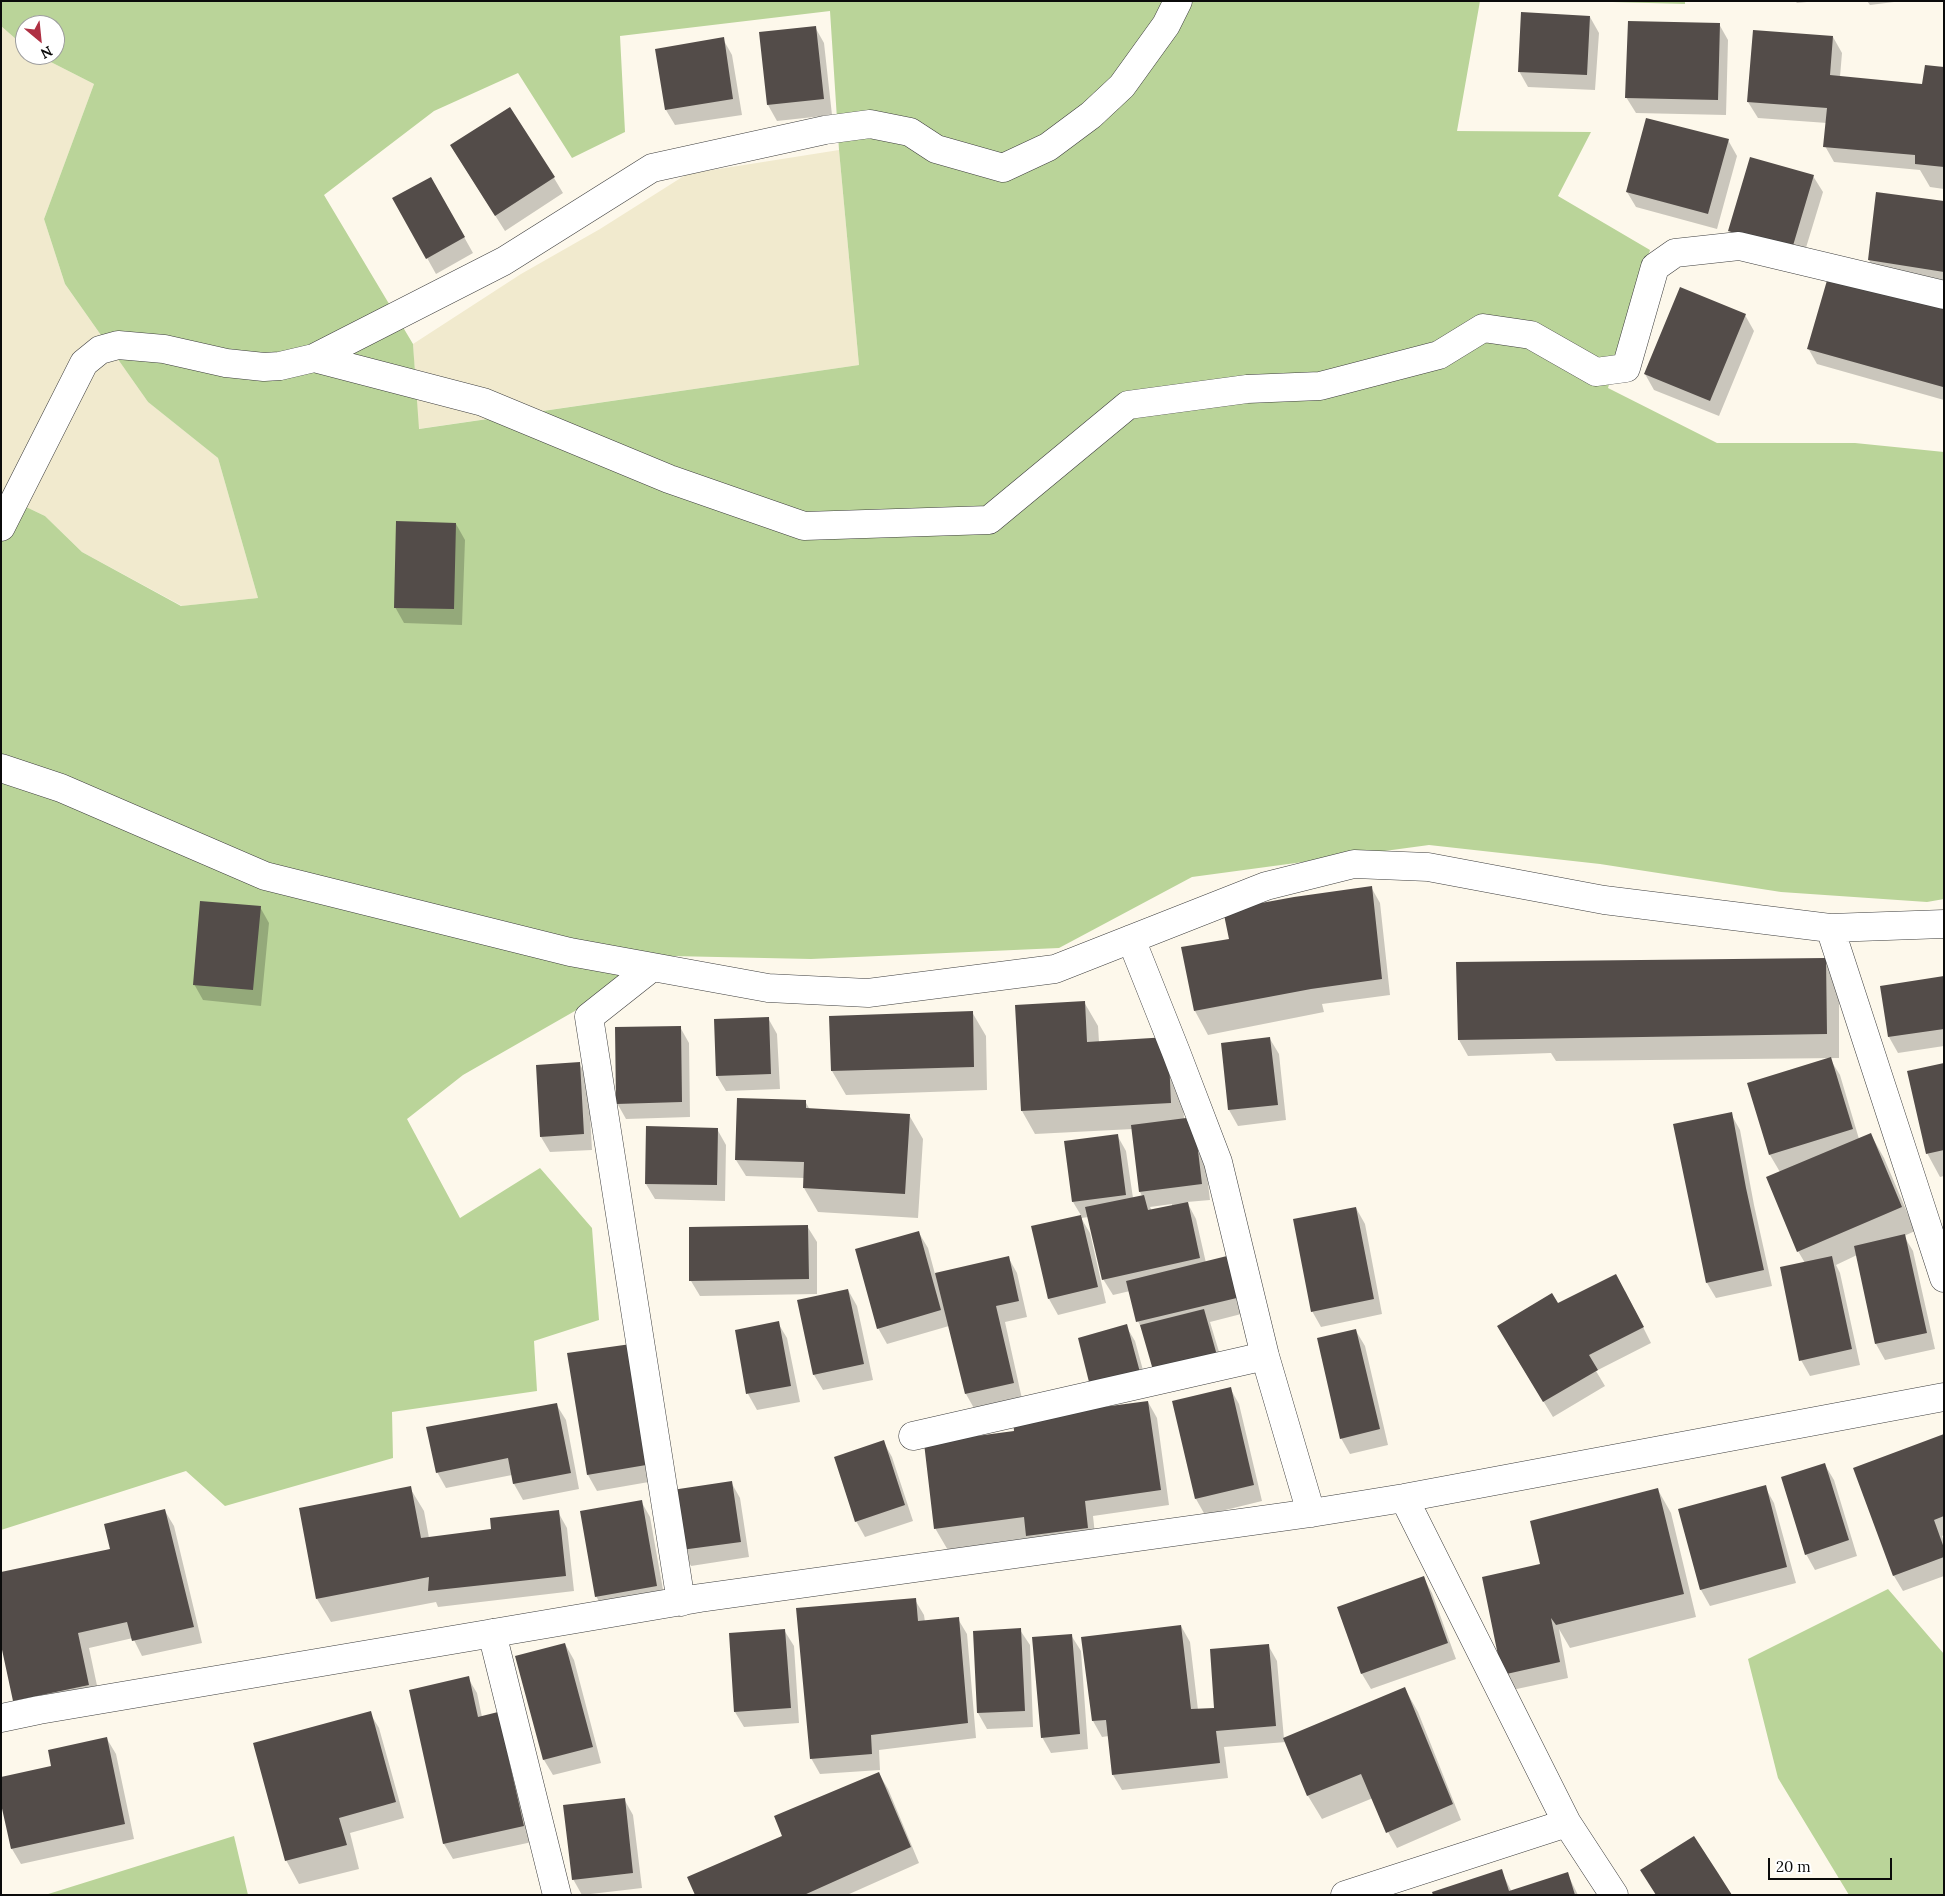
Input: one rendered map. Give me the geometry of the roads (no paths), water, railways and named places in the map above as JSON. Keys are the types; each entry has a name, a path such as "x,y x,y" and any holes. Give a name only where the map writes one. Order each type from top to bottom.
{"street":[{"path":"1,527 84,363 100,350 118,345 164,349 226,363 264,367 280,366 314,358 504,261 652,168 825,130 870,124 910,132 936,149 1003,168 1048,148 1091,115 1122,86 1166,25 1178,1"},
{"path":"314,358 483,402 669,479 804,526 989,520 1128,405 1247,389 1320,386 1439,355 1483,328 1531,336 1596,372 1626,368 1655,267 1675,254 1739,246 1944,295"},
{"path":"1,768 61,788 265,876 570,952 768,988 868,993 1055,969 1266,886 1354,864 1428,866 1604,900 1830,928 1944,924"},
{"path":"1830,928 1944,1278"},
{"path":"1131,939 1218,1162 1265,1356 1311,1513"},
{"path":"651,968 589,1017 681,1602"},
{"path":"913,1436 1265,1356"},
{"path":"1,1718 681,1602 1311,1513 1404,1498 1944,1397"},
{"path":"1404,1498 1567,1822 1614,1895"},
{"path":"492,1633 557,1895"},
{"path":"1345,1895 1567,1822"}]}
